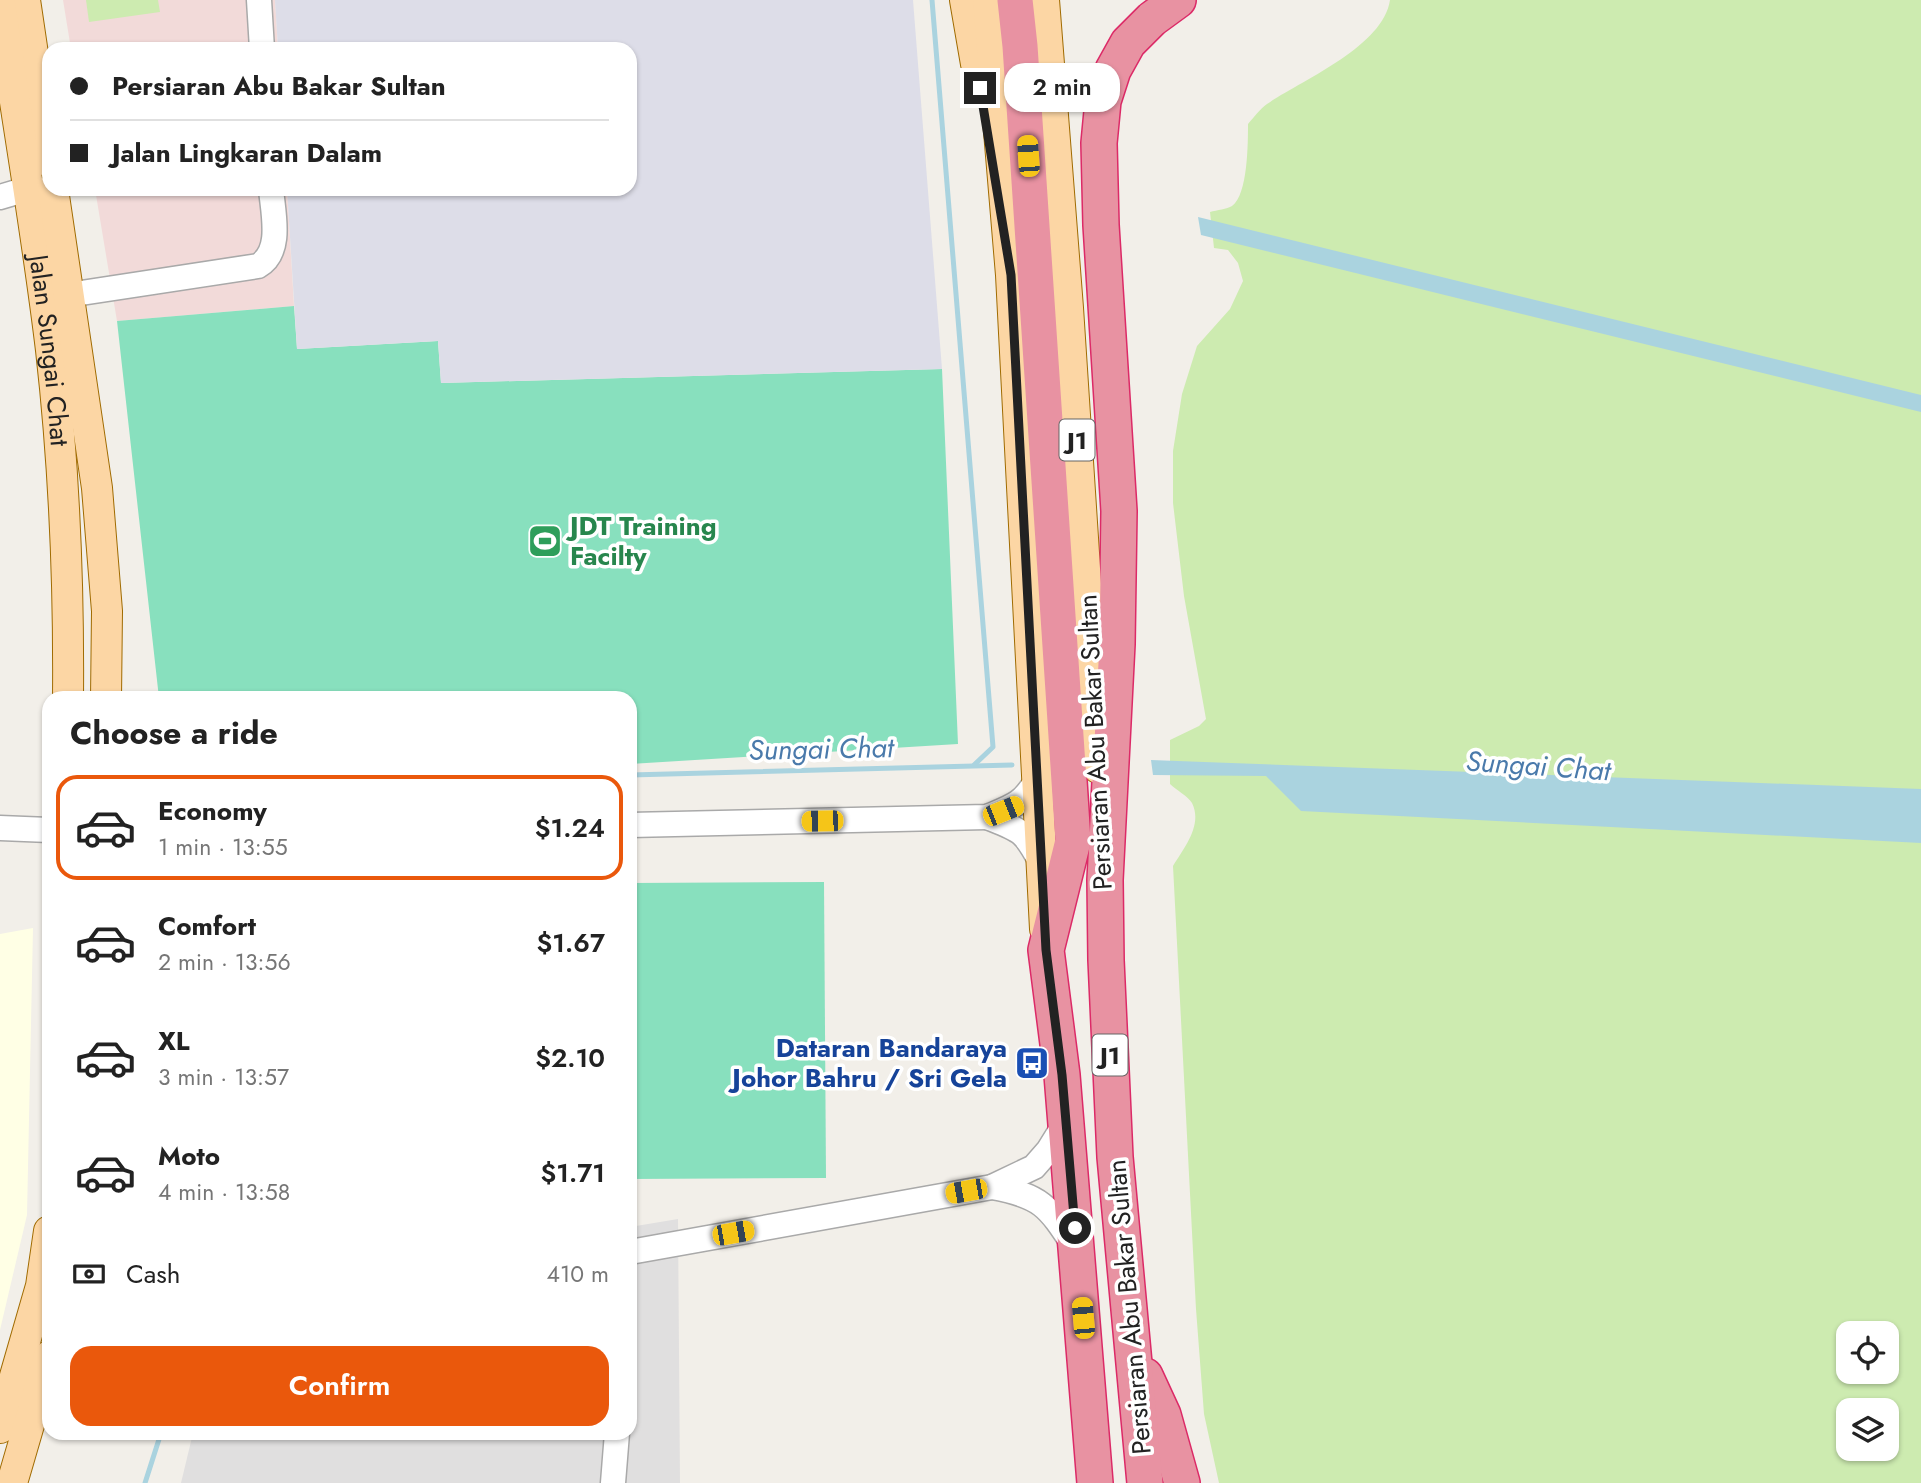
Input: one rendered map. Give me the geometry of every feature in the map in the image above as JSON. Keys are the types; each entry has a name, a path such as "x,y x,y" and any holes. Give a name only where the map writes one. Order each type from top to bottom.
{"highway":[{"path":"1015,0 1073,841 1046,950"},
{"path":"1105,880 1117,644 1119,511 1101,225 1099,143 1102,101 1109,80 1128,43 1152,19 1178,0"},
{"name":"Persiaran Abu Bakar Sultan","path":"1105,880 1115,1157 1146,1483"},
{"name":"Persiaran Abu Bakar Sultan","path":"1046,950 1066,1122 1096,1483"},
{"path":"1133,1351 1163,1415 1182,1483"}],"main road":[{"path":"24,0 42,117"},
{"path":"965,0 1011,275"},
{"name":"Persiaran Abu Bakar Sultan","path":"988,0 1011,275 1046,950"},
{"name":"Persiaran Abu Bakar Sultan","path":"1044,0 1068,308 1105,880"},
{"name":"Jalan Sungai Chat","path":"0,4 51,348 68,598 68,691"},
{"name":"Jalan Sungai Chat","path":"27,191 68,295 97,488 107,611 106,691"},
{"path":"0,1428 42,1279"},
{"path":"12,1483 42,1380"}],"street":[{"path":"259,0 262,42"},
{"path":"68,295 258,266 271,254 274,237 271,196"},
{"path":"637,825 987,817 1019,804 1038,778"},
{"path":"987,817 1021,831 1042,864"},
{"path":"0,828 42,830"},
{"path":"637,1251 992,1187 1034,1167 1048,1151 1066,1122"},
{"path":"992,1187 1034,1197 1054,1214 1078,1251"},
{"path":"613,1483 616,1440"}],"shaded area":[{"path":"63,0 275,0 278,42 70,42"},
{"path":"275,0 913,0 942,369 441,383 438,341 297,349 287,196 637,196 637,42 278,42"},
{"path":"96,196 287,196 294,306 117,321"},
{"path":"33,928 27,1215 0,1330 0,934"},
{"path":"678,1219 680,1483 181,1483 191,1440 637,1440 637,1226"}],"green space":[{"path":"86,0 158,0 160,12 89,22"},
{"path":"1390,0 1921,0 1921,1483 1219,1483 1204,1414 1196,1309 1173,866 1191,836 1195,811 1190,800 1170,784 1170,740 1199,726 1206,719 1184,596 1173,503 1173,451 1182,394 1197,346 1230,309 1243,281 1238,263 1228,250 1214,248 1210,212 1232,206 1241,191 1246,168 1248,124 1267,104 1339,61 1373,33 1384,17"},
{"name":"JDT Training Facilty","path":"294,306 297,349 438,341 441,383 942,369 958,744 637,764 637,691 158,691 117,321"},
{"path":"824,882 826,1178 637,1179 637,883"}],"water":[{"path":"1198,217 1921,395 1921,412 1201,235"},
{"path":"1151,760 1921,789 1921,843 1301,811 1266,776 1153,775"}],"waterway":[{"path":"932,0 993,747 974,765"},
{"name":"Sungai Chat","path":"637,775 1012,765"},
{"name":"Sungai Chat","path":"145,1483 159,1440"}],"place":[{"name":"JDT Training Facilty","path":"545,541"},
{"name":"Dataran Bandaraya Johor Bahru / Sri Gela","path":"1032,1063"}],"route":[{"path":"980,88 1011,275 1046,950 1062,1075 1075,1228"}]}
